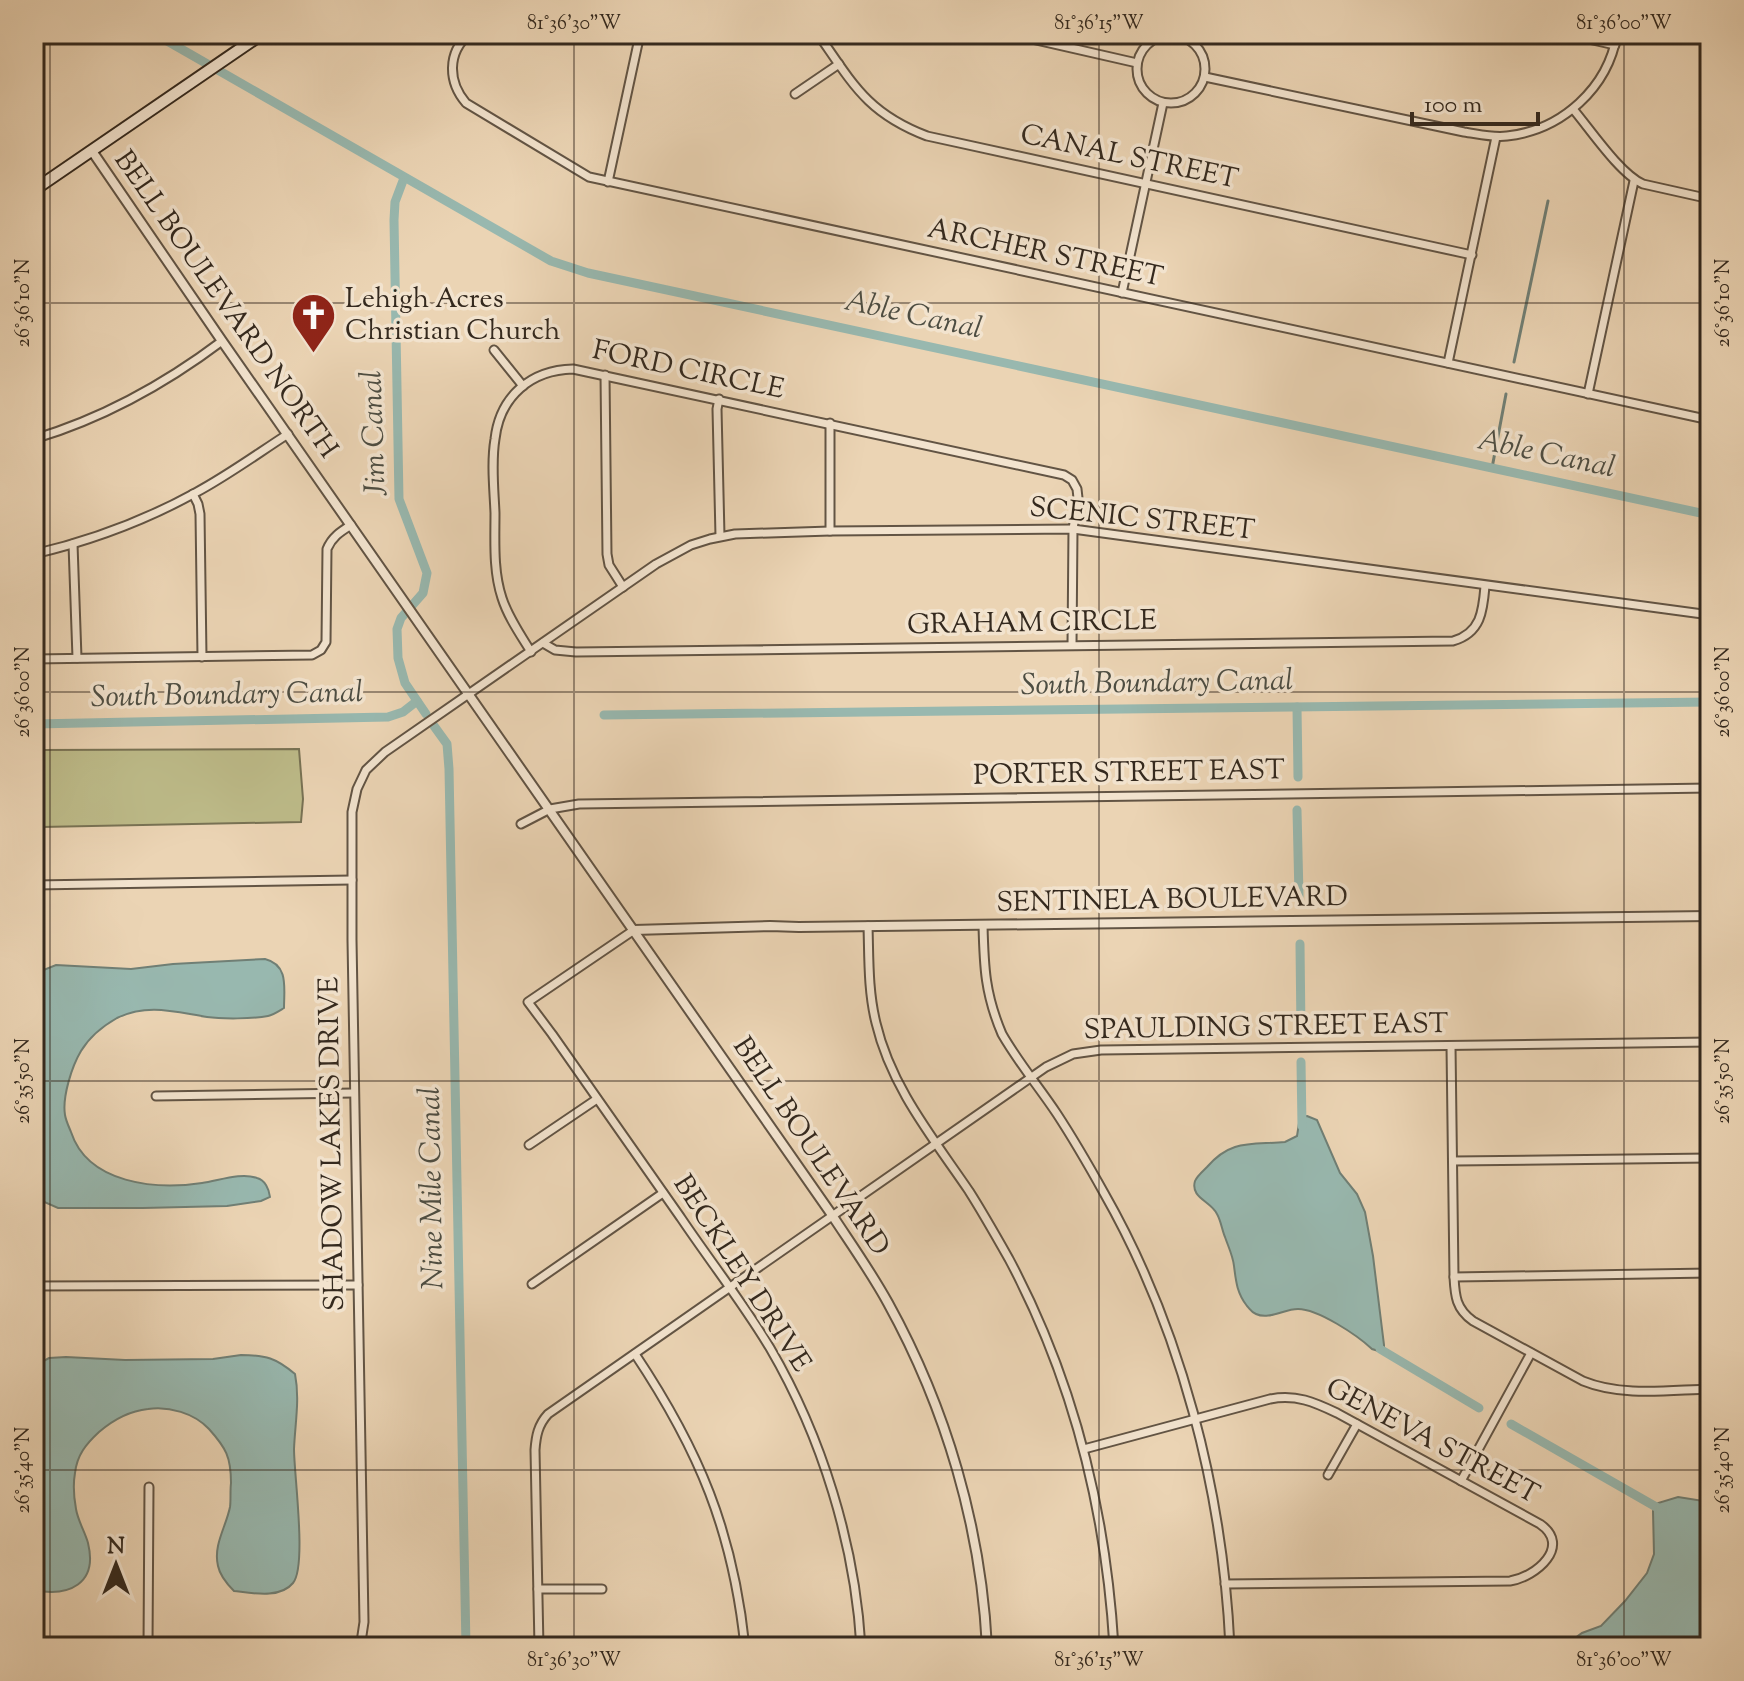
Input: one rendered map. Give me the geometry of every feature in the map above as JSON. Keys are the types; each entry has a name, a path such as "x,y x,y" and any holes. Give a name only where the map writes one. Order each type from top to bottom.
{"main road":[{"path":"34,190 262,34"}],"street":[{"path":"347,34 352,37 361,34"},
{"name":"ARCHER STREET","path":"469,34 458,47 452,66 454,84 466,103 579,172 608,182 1710,420"},
{"path":"608,182 640,34"},
{"name":"CANAL STREET","path":"818,34 858,90 892,120 909,129 936,138 1472,255"},
{"path":"1010,34 1137,63"},
{"path":"1566,34 1615,45"},
{"path":"1205,77 1464,132 1508,136 1533,130 1573,109 1592,90 1606,68 1617,34"},
{"path":"1167,35 1178,35 1197,47 1203,56 1205,77 1193,95 1184,101 1163,103 1145,92 1137,73 1137,63 1148,44 1167,35"},
{"path":"795,94 839,64"},
{"path":"1122,293 1163,103"},
{"path":"1573,109 1634,181 1710,199"},
{"path":"1448,363 1496,137"},
{"name":"BELL BOULEVARD NORTH","path":"92,151 488,720"},
{"path":"1588,394 1634,181"},
{"path":"34,439 86,421 142,395 222,341"},
{"path":"494,350 523,386 502,414 495,438 495,563 505,608 531,652"},
{"name":"FORD CIRCLE","path":"523,386 532,378 554,370 573,369 1064,475 1077,489 1073,529"},
{"path":"605,375 607,554 609,565 623,587"},
{"path":"719,399 720,536"},
{"path":"830,423 830,531"},
{"path":"34,554 73,544 150,516 221,478 288,434"},
{"path":"193,494 200,514 202,657"},
{"path":"34,659 312,655 321,650 326,642 327,549 337,534 351,525"},
{"path":"1072,645 1073,529"},
{"name":"SCENIC STREET","path":"469,693 673,554 720,536 766,532 1073,529 1710,615"},
{"path":"73,544 77,658"},
{"name":"GRAHAM CIRCLE","path":"543,643 555,650 576,652 1453,641 1472,632 1483,603 1485,586"},
{"name":"SHADOW LAKES DRIVE","path":"357,1647 361,1642 364,1622 352,812 357,789 366,770 385,752 469,693"},
{"name":"BELL BOULEVARD","path":"488,720 832,1215 870,1271 902,1329 926,1382 961,1482 978,1559 987,1647"},
{"name":"PORTER STREET EAST","path":"521,824 550,809 579,804 1710,788"},
{"path":"34,885 352,880"},
{"name":"SENTINELA BOULEVARD","path":"634,930 1710,916"},
{"path":"983,925 985,977 1002,1034 1072,1138 1124,1231 1167,1332 1195,1420 1211,1489 1225,1584 1230,1647"},
{"path":"868,926 872,999 881,1042 893,1073 911,1106 991,1226 1032,1306 1065,1389 1084,1449 1103,1543 1114,1647"},
{"name":"BECKLEY DRIVE","path":"634,930 528,1002 729,1287 776,1360 819,1452 841,1525 857,1601 861,1647"},
{"name":"SPAULDING STREET EAST","path":"539,1647 535,1450 537,1430 548,1414 1055,1062 1082,1051 1710,1042"},
{"path":"1451,1046 1454,1277 1456,1300 1465,1316 1600,1388 1710,1389"},
{"path":"156,1096 354,1093"},
{"path":"529,1145 597,1099"},
{"path":"1453,1161 1710,1158"},
{"path":"532,1284 663,1193"},
{"path":"1454,1277 1710,1273"},
{"path":"34,1286 358,1285"},
{"path":"1461,1481 1531,1353"},
{"path":"635,1354 674,1416 707,1482 738,1589 745,1647"},
{"name":"GENEVA STREET","path":"1084,1449 1270,1399 1290,1397 1317,1403 1357,1424 1548,1530 1552,1538 1553,1547 1544,1563 1528,1576 1510,1581 1225,1584"},
{"path":"1328,1475 1357,1424"},
{"path":"148,1647 149,1487"},
{"path":"538,1589 602,1589"}],"shaded area":[{"path":"299,749 303,799 301,822 42,827 42,750"}],"water":[{"path":"265,959 273,962 282,972 284,1008 255,1018 213,1018 151,1010 117,1018 97,1032 81,1051 68,1082 64,1108 80,1149 92,1163 108,1173 145,1184 165,1185 251,1176 264,1183 270,1197 227,1206 143,1208 58,1208 42,1201 34,1192 34,1179 43,1163 44,1146 40,1032 34,989 41,971 56,965 131,969"},
{"path":"1300,1117 1317,1120 1340,1173 1357,1194 1365,1212 1384,1345 1382,1352 1372,1349 1316,1313 1293,1309 1261,1316 1252,1311 1239,1292 1233,1259 1218,1217 1195,1192 1197,1177 1216,1158 1242,1145 1285,1142 1297,1136"},
{"path":"241,1355 270,1358 295,1374 294,1449 299,1559 293,1583 281,1591 265,1594 234,1591 226,1583 217,1558 230,1504 229,1459 220,1442 196,1419 181,1412 156,1408 134,1412 116,1420 99,1432 83,1450 76,1467 74,1491 77,1513 88,1543 89,1569 85,1578 69,1589 34,1590 34,1366 49,1358 66,1357 213,1359"},
{"path":"1678,1497 1710,1502 1710,1647 1563,1647 1582,1633 1601,1626 1647,1573 1654,1554 1653,1511 1658,1503"}],"waterway":[{"name":"Able Canal","path":"155,34 551,261 588,273 1710,515"},
{"name":"Jim Canal","path":"404,178 395,202 394,220 399,499 427,573 423,593 401,618 397,629 398,658 405,683 426,714"},
{"path":"1514,362 1548,201"},
{"path":"1492,468 1506,394"},
{"name":"South Boundary Canal","path":"34,724 388,717 403,712 417,701"},
{"name":"South Boundary Canal","path":"604,715 1710,702"},
{"path":"1297,707 1298,777"},
{"name":"Nine Mile Canal","path":"434,726 447,744 449,769 466,1647"},
{"path":"1297,810 1299,896"},
{"path":"1300,944 1301,1031"},
{"path":"1301,1062 1302,1126"},
{"path":"1380,1349 1479,1408"},
{"path":"1511,1424 1658,1508"}],"place":[{"name":"Lehigh Acres Christian Church","path":"314,355"}]}
